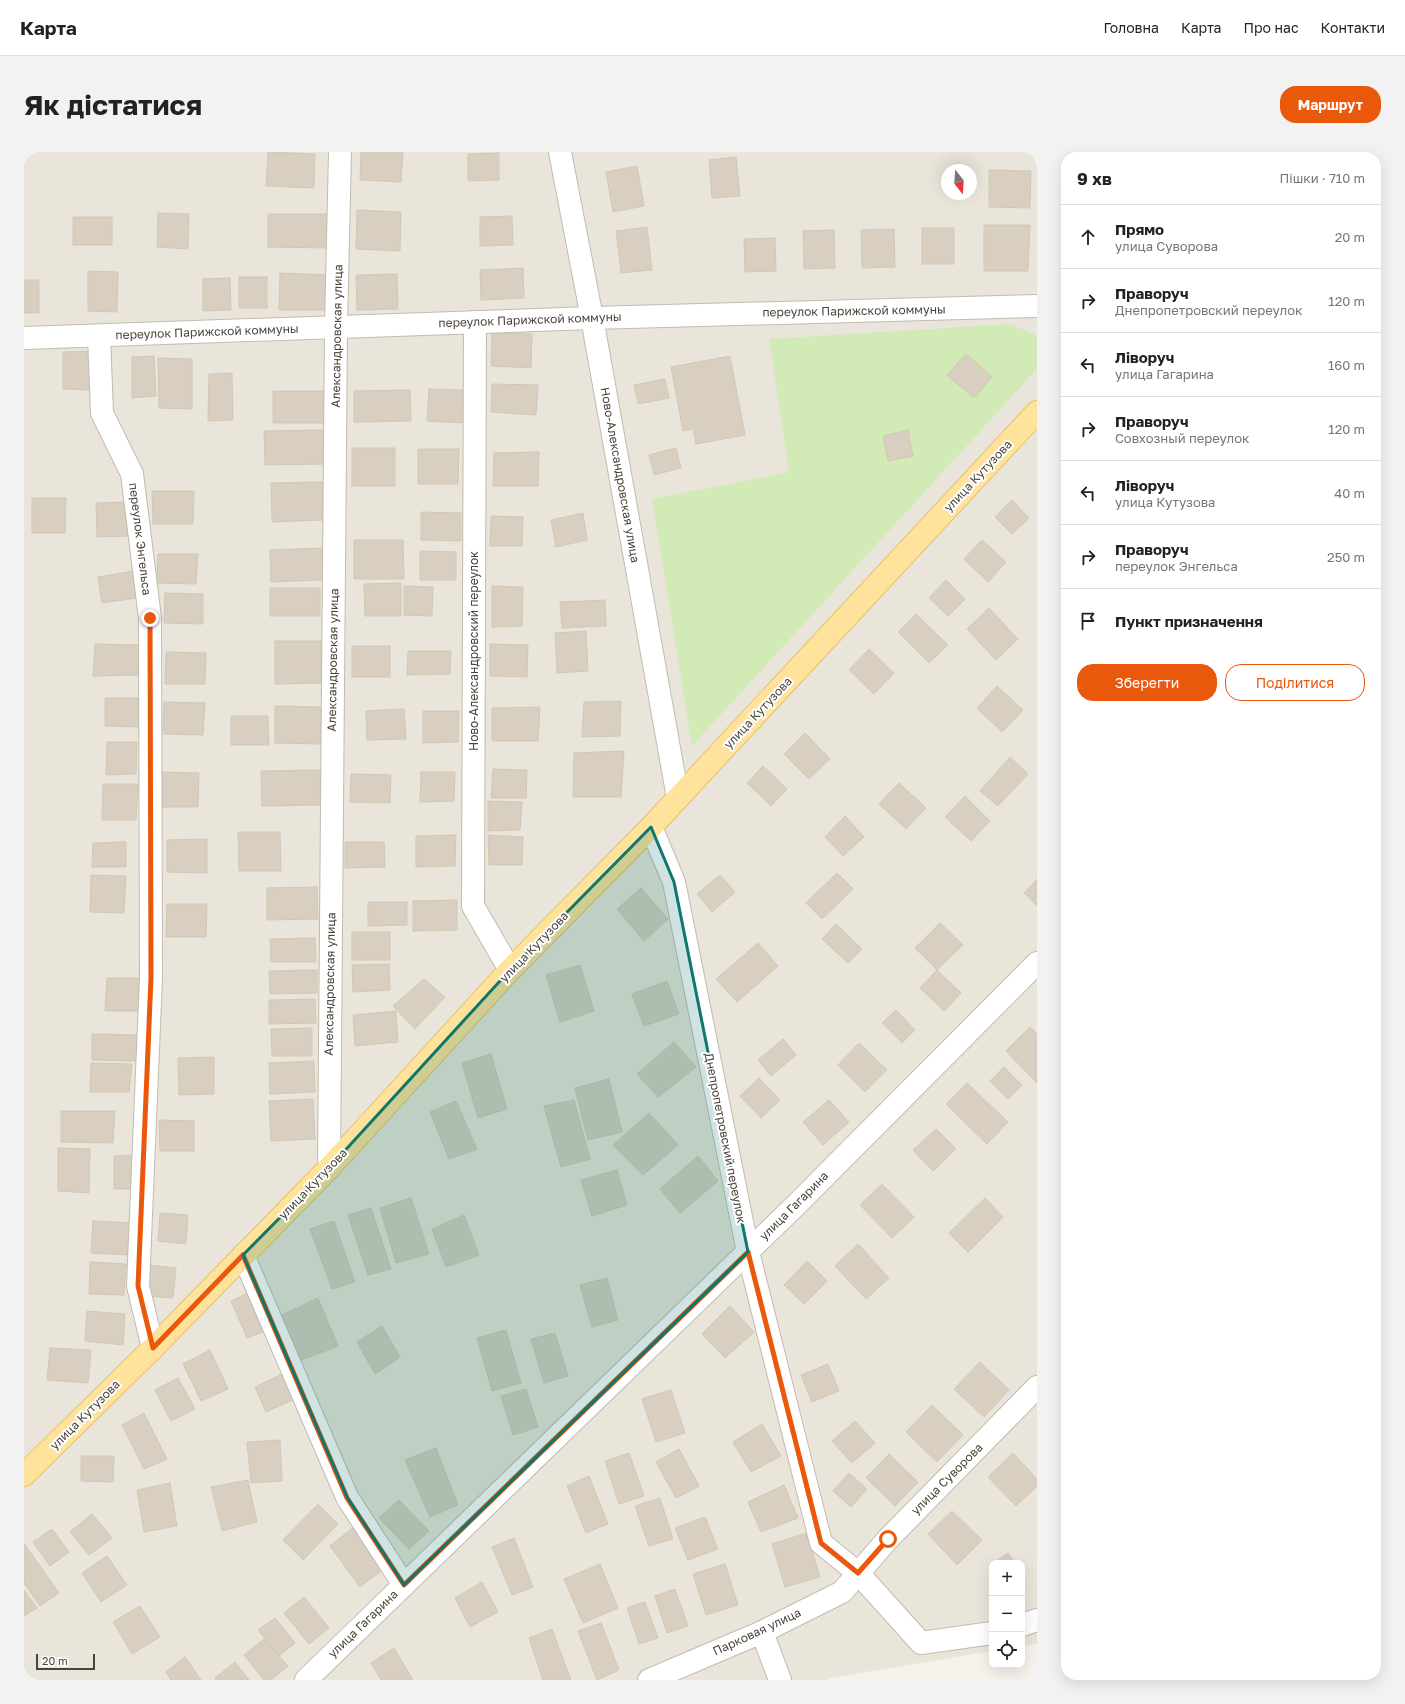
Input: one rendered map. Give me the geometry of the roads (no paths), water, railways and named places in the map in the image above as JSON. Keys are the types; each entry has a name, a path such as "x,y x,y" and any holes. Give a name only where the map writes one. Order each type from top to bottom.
{"main road":[{"name":"улица Кутузова","path":"24,1475 153,1348 328,1168 510,970 651,827 1037,412"}],"street":[{"name":"Александровская улица","path":"328,1168 336,327 340,152"},
{"name":"Ново-Александровская улица","path":"560,152 592,318 678,798"},
{"name":"переулок Парижской коммуны","path":"24,338 592,318 1037,306"},
{"name":"Ново-Александровский переулок","path":"475,322 473,906 510,970"},
{"name":"переулок Энгельса","path":"99,336 102,413 132,474 150,618 151,978 138,1286 153,1348"},
{"name":"Днепропетровский переулок","path":"651,827 674,882 748,1252 821,1543 858,1573 922,1643 989,1633"},
{"name":"улица Гагарина","path":"306,1680 748,1252 1037,963"},
{"path":"243,1255 347,1498 404,1585"},
{"name":"улица Суворова","path":"858,1573 888,1539 1037,1387"},
{"name":"Парковая улица","path":"649,1680 762,1632 842,1592 858,1573"},
{"path":"1025,1624 1037,1620"},
{"path":"762,1632 780,1680"}]}
